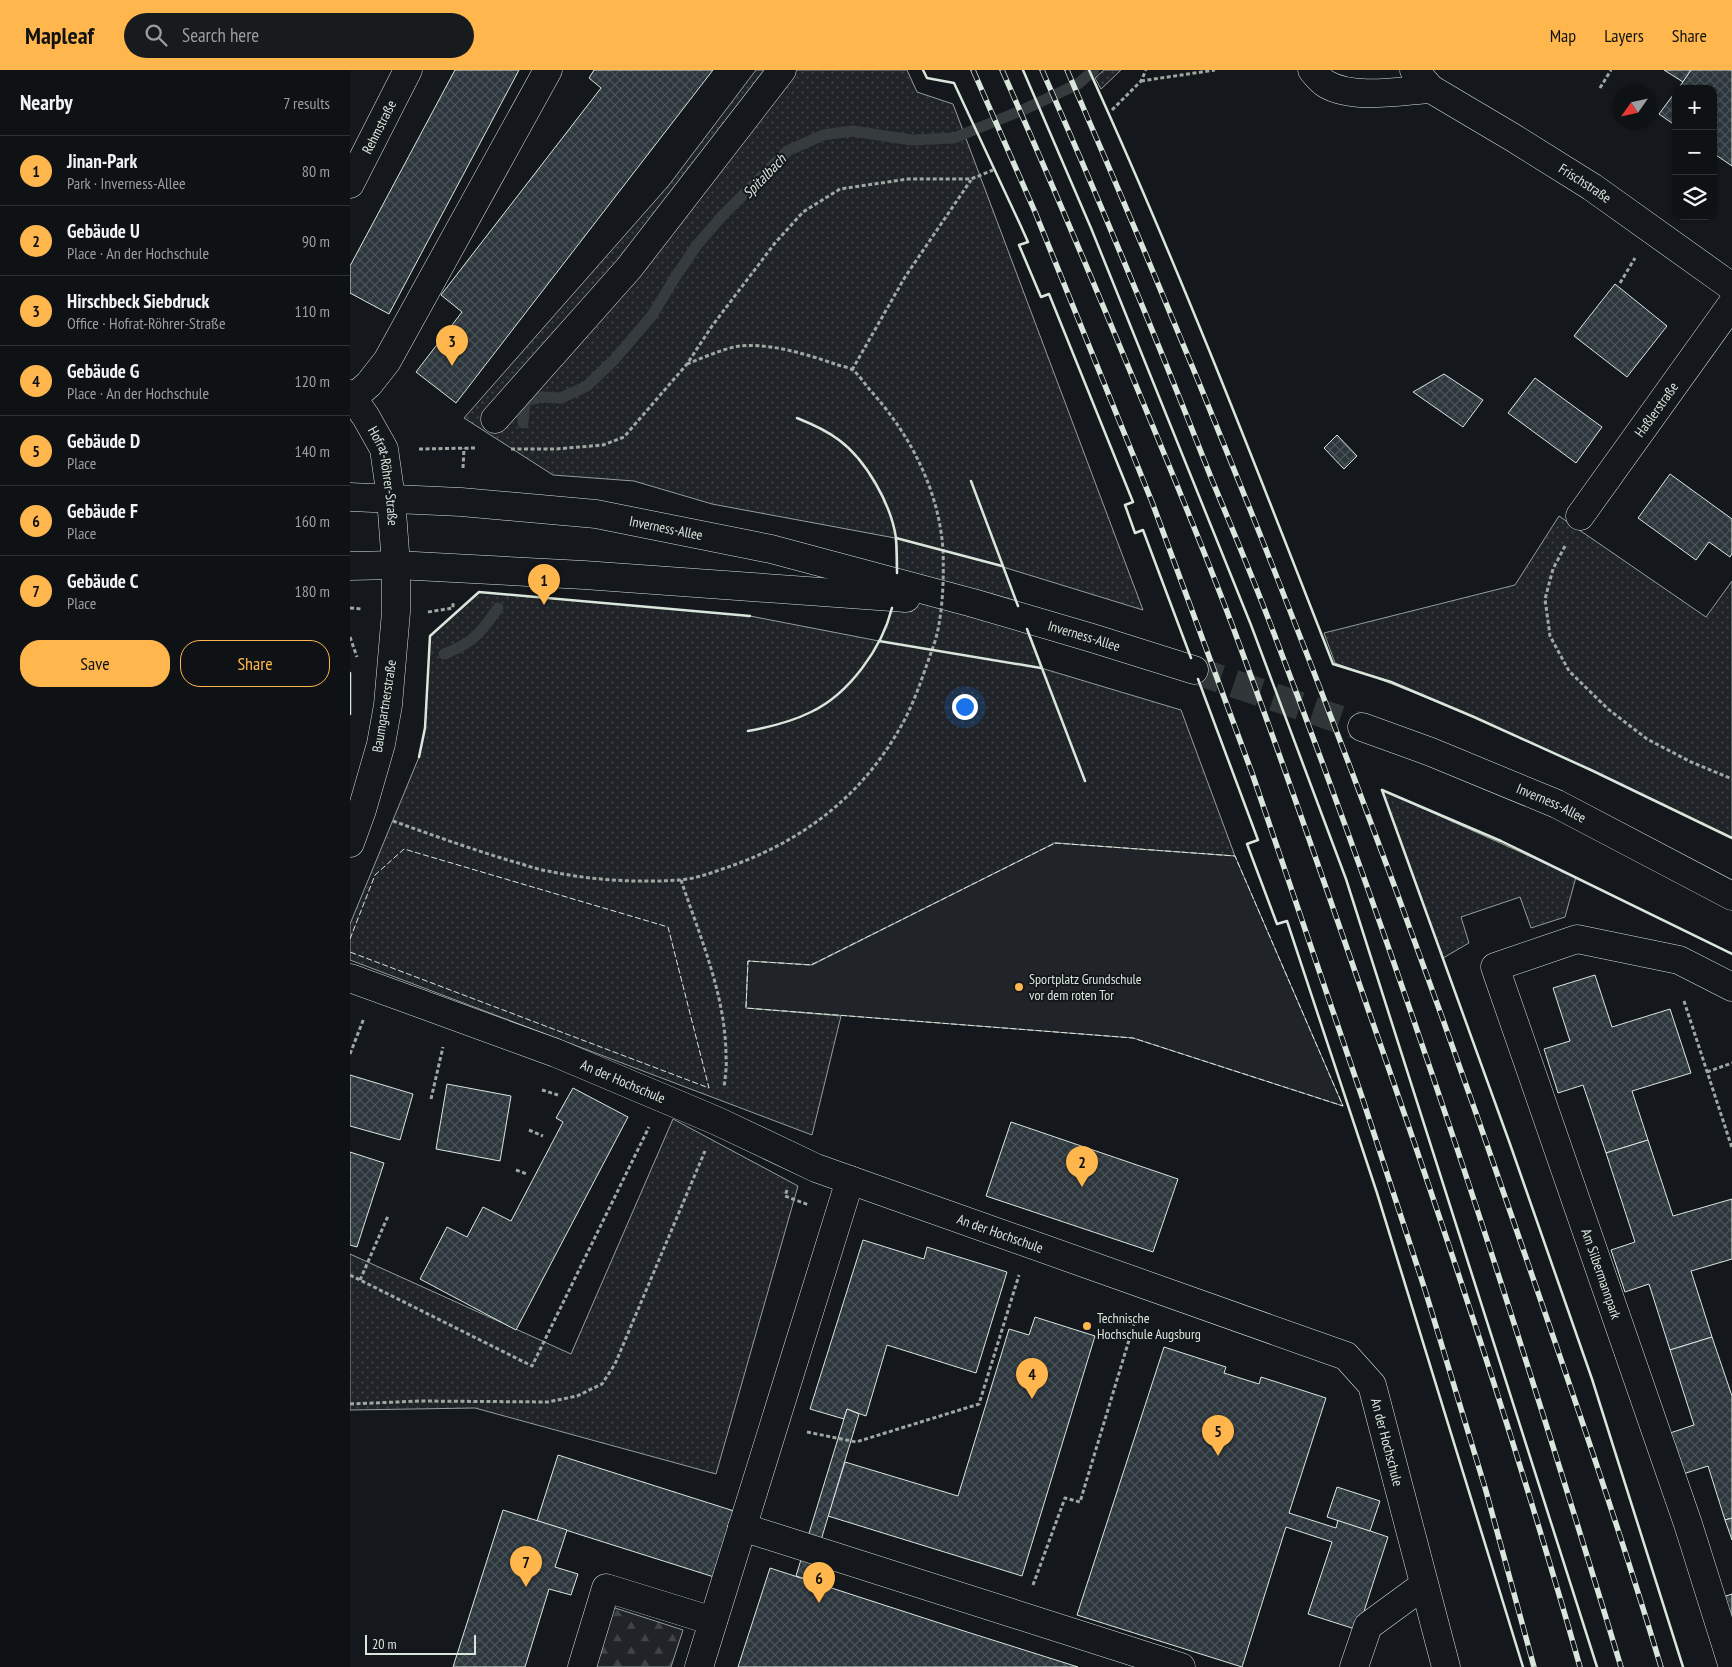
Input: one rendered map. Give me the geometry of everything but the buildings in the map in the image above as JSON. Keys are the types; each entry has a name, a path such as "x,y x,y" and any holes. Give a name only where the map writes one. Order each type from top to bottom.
{"street":[{"name":"Rehmstraße","path":"350,184 408,70"},
{"path":"352,396 370,384 387,361 548,70"},
{"path":"495,419 629,268 782,70"},
{"name":"Frischstraße","path":"1312,70 1324,84 1358,93 1422,80 1592,187 1732,287"},
{"name":"Haßlerstraße","path":"1580,516 1732,304"},
{"name":"Hofrat-Röhrer-Straße","path":"352,396 384,449 391,498 396,565"},
{"name":"Inverness-Allee","path":"350,497 461,502 596,514 771,549 973,603 1194,670"},
{"name":"Inverness-Allee","path":"350,566 396,565 741,585 973,603"},
{"name":"Baumgartnerstraße","path":"350,843 362,810 380,744 388,705 396,612 396,565"},
{"name":"Inverness-Allee","path":"1362,727 1431,752 1557,804 1732,896"},
{"name":"Am Silbermannpark","path":"1679,960 1577,939 1495,967 1688,1524 1732,1664"},
{"path":"1679,960 1732,987"},
{"name":"An der Hochschule","path":"350,978 556,1053 718,1121 816,1168 1346,1356 1372,1385 1446,1667"},
{"path":"698,1667 850,1180"},
{"path":"742,1527 1181,1667"},
{"path":"1354,1667 1368,1626 1424,1585"},
{"path":"582,1667 606,1588 712,1621"}],"path":[{"path":"1112,110 1141,81 1146,70"},
{"path":"1141,81 1216,70"},
{"path":"1600,88 1611,70"},
{"path":"556,449 603,445 624,437 687,364 712,326 775,243 803,212 840,189 908,179 971,179 993,170"},
{"path":"852,370 905,277 971,179"},
{"path":"362,810 482,852 547,871 599,878 681,880 713,872 763,854 804,832 851,794 881,758 906,717 921,681 932,650 941,608 944,576 943,550 936,509 924,472 895,418 852,370 817,358 767,346 736,347 710,354 687,364"},
{"path":"1580,516 1553,569 1545,599 1550,636 1570,671 1608,709 1647,739 1691,762 1732,779"},
{"path":"350,1404 548,1402 578,1396 602,1384 615,1364 718,1121 724,1090 726,1057 721,1011 712,971 681,880"},
{"path":"1679,960 1680,989 1732,1148"},
{"path":"357,1013 373,1018"},
{"path":"350,1054 364,1016"},
{"path":"431,1100 444,1041"},
{"path":"1707,1072 1732,1063"},
{"path":"542,1090 558,1095"},
{"path":"350,1275 532,1366 663,1098"},
{"path":"529,1130 543,1136"},
{"path":"516,1170 527,1174"},
{"path":"360,1280 388,1216"},
{"path":"773,1426 856,1442 979,1404 1029,1244"},
{"path":"1022,1616 1065,1498 1080,1502 1146,1285"}],"green space":[{"path":"756,70 907,70 917,92 953,104 1143,610 1003,567 1041,668 1181,710 1235,856 1055,843 811,965 748,961 746,1008 841,1016 812,1135 350,960 350,924 419,757 425,728 430,636 479,592 750,616 879,641 885,629 896,578 895,538 712,504 634,481 553,475 464,418 669,185"},
{"path":"1104,70 1121,70 1101,89 1095,78"},
{"path":"1559,516 1706,617 1732,581 1732,838 1487,723 1335,663 1324,633 1515,585"},
{"path":"1382,790 1576,877 1565,917 1531,928 1520,897 1461,917 1469,943 1443,958"},
{"name":"Sportplatz Grundschule vor dem roten Tor","path":"1055,843 1235,856 1343,1106 1133,1038 746,1008 748,961 812,965"},
{"path":"673,1119 798,1186 716,1474 475,1408 350,1410 350,1254 571,1354"},
{"path":"609,1606 683,1630 671,1667 589,1667"}],"waterway":[{"name":"Spitalbach","path":"523,423 525,401 542,397 561,398 587,386 614,360 653,314 697,245 722,216 787,151 823,135 852,131 912,140 954,138 1025,109 1078,84 1094,70"},
{"name":"Spitalbach","path":"444,654 462,646 475,636 498,608"}],"tunnel":[{"path":"1194,670 1362,727"}],"railway":[{"path":"973,70 1035,212 1152,502 1252,773 1425,1290 1486,1491 1534,1667"},
{"path":"1002,70 1175,479 1266,718 1452,1254 1531,1501 1580,1667"},
{"path":"1042,70 1108,223 1261,599 1324,766 1458,1150 1541,1408 1621,1667"},
{"path":"1067,70 1187,354 1302,640 1357,785 1513,1220 1608,1499 1661,1667"}],"fence":[{"path":"1055,843 1235,856 1343,1106 1133,1038 746,1008 748,961 811,965 1055,843"},
{"path":"350,939 375,875 404,849 668,927 709,1088 350,952"}],"wall":[{"path":"923,70 927,78 954,83 1019,222 1028,242 1019,245 1041,297 1049,294 1133,502 1125,505 1135,533 1143,530 1191,658"},
{"path":"1023,70 1091,228 1251,625 1346,879 1597,1667"},
{"path":"1089,70 1185,291 1333,664 1391,682 1474,717 1591,770 1732,838"},
{"path":"797,418 829,433 839,440 859,459 868,471 883,497 893,525 896,538 897,573"},
{"path":"971,481 1018,606"},
{"path":"896,538 1002,566"},
{"path":"419,757 425,728 430,636 479,592 750,616"},
{"path":"748,731 780,724 803,716 825,704 838,694 851,682 872,654 892,608"},
{"path":"1027,629 1085,781"},
{"path":"879,641 1041,668"},
{"path":"350,673 350,714"},
{"path":"1198,679 1258,840 1247,844 1277,924 1287,921 1377,1193 1523,1667"},
{"path":"1382,790 1510,1144 1592,1379 1683,1667"},
{"path":"1382,790 1501,841 1732,954"}],"place":[{"name":"Hirschbeck Siebdruck","path":"452,366"},
{"name":"Jinan-Park","path":"544,605"},
{"name":"Sportplatz Grundschule vor dem roten Tor","path":"1019,987"},
{"name":"Gebäude U","path":"1082,1187"},
{"name":"Technische Hochschule Augsburg","path":"1087,1326"},
{"name":"Gebäude G","path":"1032,1399"},
{"name":"Gebäude D","path":"1218,1456"},
{"name":"Gebäude C","path":"526,1587"},
{"name":"Gebäude F","path":"819,1603"}]}
